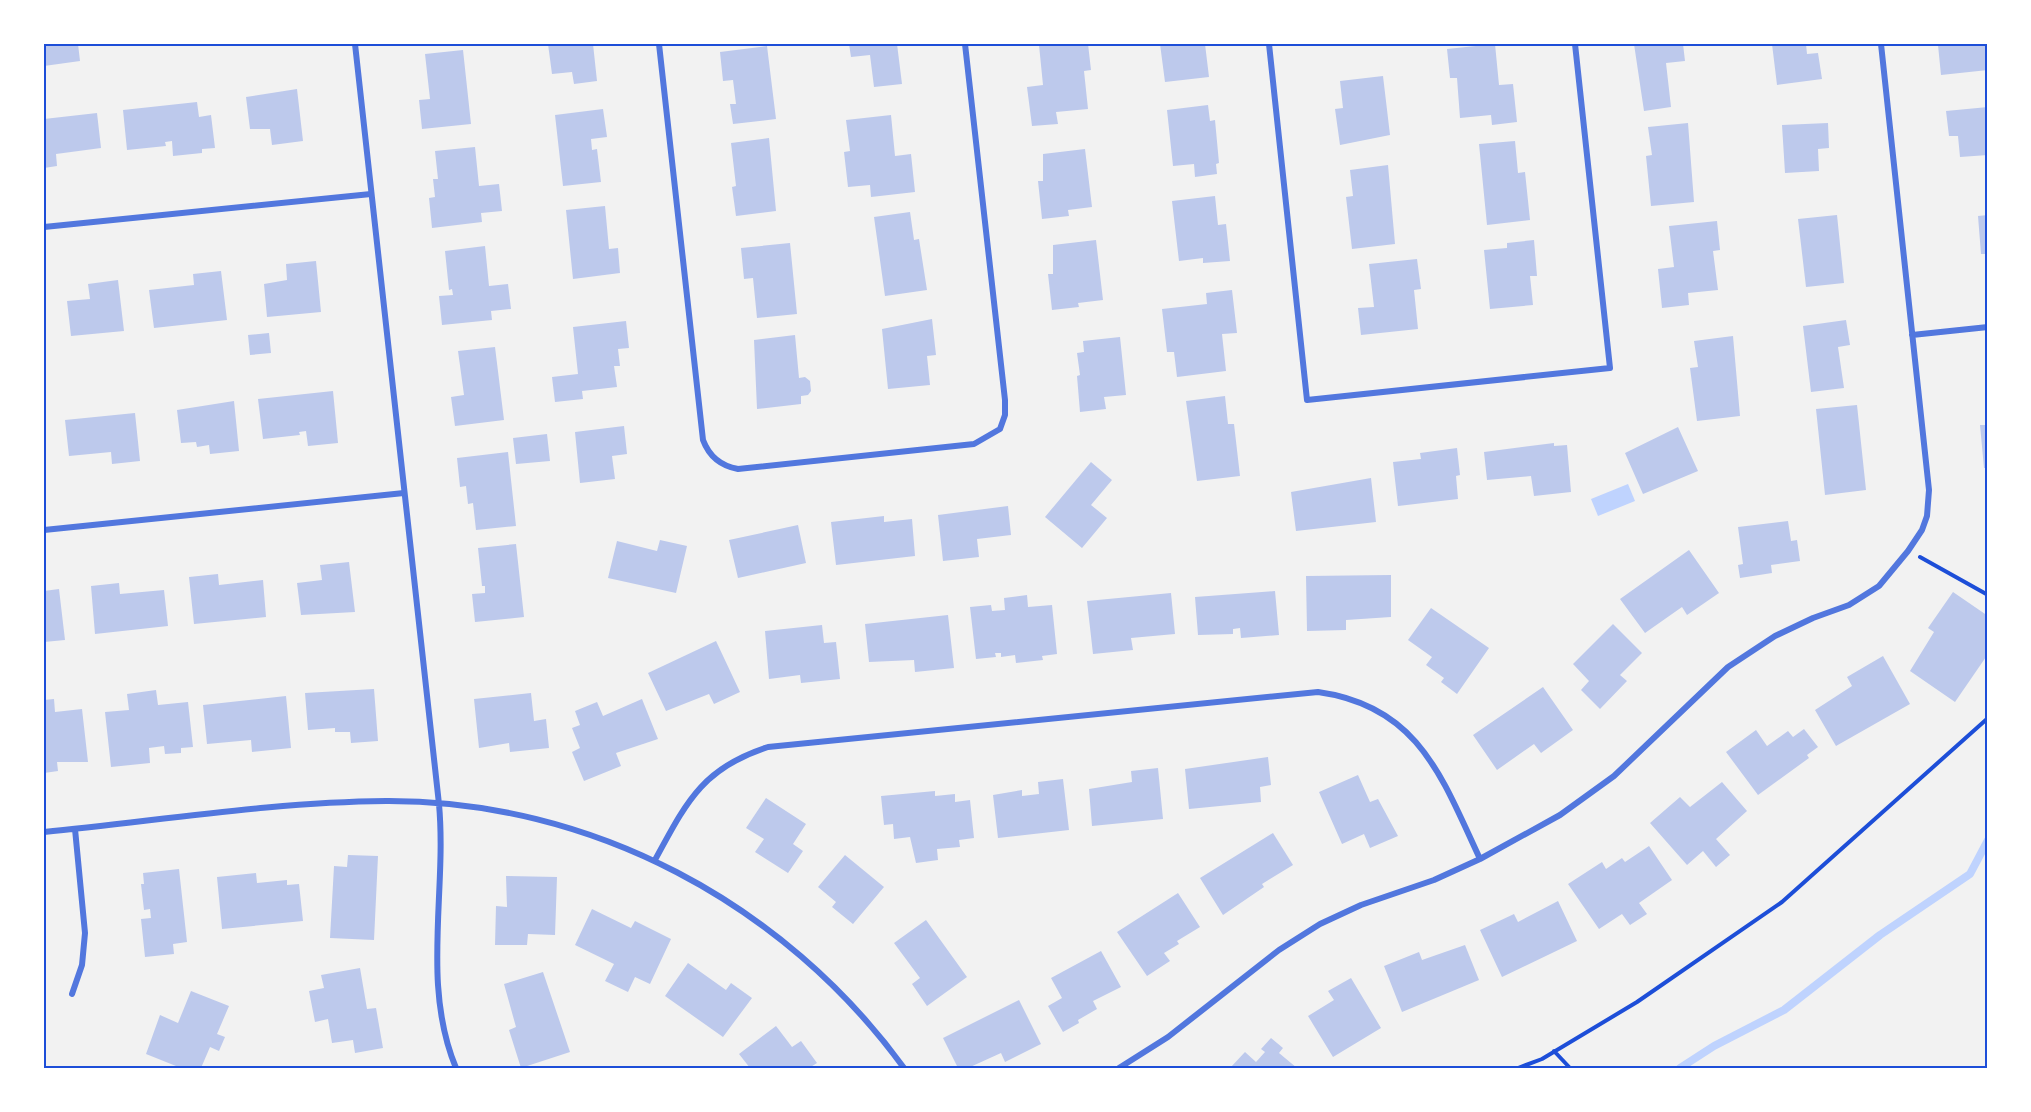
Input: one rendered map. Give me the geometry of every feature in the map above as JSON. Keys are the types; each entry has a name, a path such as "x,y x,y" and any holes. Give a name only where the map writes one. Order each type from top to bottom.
{"street":[{"path":"355,44 442,834 437,984 445,1034 456,1068"},
{"path":"659,44 702,433 705,446 714,458 729,467 747,469 974,444 1000,429 1005,415 1005,400 965,44"},
{"path":"1269,44 1307,400 1610,368 1575,44"},
{"path":"1119,1068 1191,1020 1272,955 1320,924 1361,905 1434,880 1480,859 1560,815 1614,776 1728,667 1775,636 1864,597 1879,586 1908,551 1927,516 1929,490 1881,44"},
{"path":"44,227 371,194"},
{"path":"1912,335 1988,327"},
{"path":"44,530 404,493"},
{"path":"655,860 684,806 696,789 729,762 768,747 1318,692 1357,700 1393,719 1409,732 1434,765 1480,859"},
{"path":"44,832 318,804 387,801 488,809 531,817 573,829 655,860 740,908 780,938 852,1005 904,1068"},
{"path":"72,994 82,964 85,933 75,829"}],"path":[{"path":"1908,551 1988,595"},
{"path":"1518,1068 1554,1051 1637,1002 1782,902 1988,718"},
{"path":"1554,1051 1570,1068"}],"water":[{"path":"1628,484 1635,501 1598,516 1591,499"}],"building":[{"path":"44,44 78,44 80,61 44,66"},
{"path":"548,44 593,44 597,81 574,84 572,72 552,74"},
{"path":"849,44 897,44 902,84 874,87 870,55 851,57"},
{"path":"1088,44 1091,70 1084,71 1088,109 1056,112 1058,124 1032,126 1027,87 1043,85 1039,45"},
{"path":"1160,44 1205,44 1209,77 1165,82"},
{"path":"1495,44 1499,85 1513,84 1517,122 1492,125 1491,115 1460,118 1457,78 1450,78 1447,49"},
{"path":"1634,44 1683,44 1685,61 1666,63 1671,107 1644,111"},
{"path":"1772,44 1806,44 1807,54 1818,53 1822,79 1777,85"},
{"path":"1988,44 1988,70 1941,75 1938,45"},
{"path":"767,46 776,119 733,124 730,104 736,104 733,80 723,81 720,52"},
{"path":"463,50 471,124 422,129 419,100 430,99 425,54"},
{"path":"1383,76 1390,135 1340,145 1335,109 1343,108 1340,81"},
{"path":"297,89 303,141 272,145 270,129 250,129 246,97"},
{"path":"197,102 199,117 211,115 215,148 202,149 202,153 173,156 172,141 165,142 166,146 127,150 123,110"},
{"path":"1208,105 1210,121 1215,120 1219,163 1216,164 1217,174 1195,177 1194,164 1173,166 1167,110"},
{"path":"1988,107 1988,155 1960,157 1958,136 1949,136 1946,111"},
{"path":"603,109 607,137 591,139 592,150 597,149 601,182 563,186 555,115"},
{"path":"97,113 101,148 56,154 57,166 44,168 44,119"},
{"path":"891,115 895,156 911,154 915,192 871,197 870,185 848,187 844,152 850,151 846,120"},
{"path":"1688,123 1694,202 1651,206 1646,156 1652,155 1648,127"},
{"path":"1828,123 1829,148 1818,149 1819,171 1785,173 1782,125"},
{"path":"769,138 776,211 736,216 732,187 736,186 731,143"},
{"path":"1515,141 1518,173 1525,172 1530,220 1487,225 1479,144"},
{"path":"475,147 479,186 499,184 502,211 481,213 482,222 432,228 429,198 435,197 433,179 438,179 435,151"},
{"path":"1085,149 1092,207 1068,210 1069,216 1042,219 1038,181 1043,181 1043,154"},
{"path":"1388,165 1395,244 1352,249 1346,197 1353,196 1350,170"},
{"path":"1215,196 1218,225 1226,224 1230,261 1203,263 1203,258 1179,261 1172,201"},
{"path":"605,206 609,249 618,248 620,273 573,279 566,210"},
{"path":"910,212 914,240 919,239 927,290 885,296 874,217"},
{"path":"1837,215 1844,283 1806,287 1798,219"},
{"path":"1988,215 1988,254 1981,254 1978,216"},
{"path":"1717,221 1720,250 1713,251 1718,290 1688,293 1689,305 1662,308 1658,269 1674,267 1669,226"},
{"path":"1096,240 1103,300 1078,303 1079,307 1052,310 1048,274 1053,274 1053,245"},
{"path":"1534,240 1537,276 1530,276 1533,305 1490,309 1484,250 1507,248 1507,243"},
{"path":"790,243 797,314 757,318 753,278 744,279 741,248"},
{"path":"485,246 489,286 508,284 511,309 491,311 492,320 442,325 439,296 453,295 452,289 449,290 445,251"},
{"path":"1417,259 1421,289 1414,290 1418,329 1361,335 1358,308 1374,307 1369,264"},
{"path":"316,261 321,312 267,317 264,284 287,280 286,264"},
{"path":"221,271 227,320 154,328 149,290 194,285 193,274"},
{"path":"118,280 124,331 71,336 67,301 90,299 88,284"},
{"path":"1232,290 1237,333 1222,334 1226,371 1177,377 1174,352 1167,352 1162,309 1207,304 1206,293"},
{"path":"932,319 936,355 927,356 930,385 888,389 882,329"},
{"path":"1846,320 1850,345 1838,347 1844,388 1811,392 1803,326"},
{"path":"626,321 629,348 618,349 620,366 614,366 617,387 582,391 583,399 555,402 552,377 578,374 573,327"},
{"path":"269,333 271,353 250,355 248,335"},
{"path":"795,335 799,378 805,377 810,381 811,391 808,395 801,396 801,404 757,409 754,340"},
{"path":"1733,336 1740,416 1697,421 1690,368 1698,367 1694,341"},
{"path":"1120,337 1126,395 1104,397 1106,409 1080,412 1077,376 1080,375 1077,353 1084,352 1083,341"},
{"path":"495,347 504,420 455,426 451,397 464,395 458,351"},
{"path":"333,391 338,443 308,446 306,431 299,432 300,435 263,439 258,399"},
{"path":"1225,396 1228,424 1234,424 1240,476 1197,481 1186,401"},
{"path":"234,401 239,451 210,454 209,445 197,447 196,442 181,443 177,410"},
{"path":"1857,405 1866,490 1825,495 1816,409"},
{"path":"135,413 140,461 112,464 111,452 69,456 65,420"},
{"path":"1980,425 1988,425 1988,468 1984,468"},
{"path":"624,426 627,454 612,456 615,479 580,483 575,432"},
{"path":"1678,427 1698,471 1643,494 1625,453"},
{"path":"547,434 550,461 516,464 513,438"},
{"path":"1554,443 1554,446 1567,445 1571,492 1534,496 1531,476 1487,480 1484,452"},
{"path":"1457,448 1460,475 1456,476 1458,499 1398,506 1393,462 1421,459 1420,453"},
{"path":"508,452 516,526 476,530 473,503 468,504 466,486 460,487 457,458"},
{"path":"1091,462 1112,480 1091,505 1107,518 1082,548 1045,517"},
{"path":"1371,478 1376,522 1296,531 1291,492"},
{"path":"1008,506 1011,535 977,539 979,557 943,561 938,515"},
{"path":"884,516 884,522 912,519 915,556 836,565 831,522"},
{"path":"1788,521 1791,541 1797,540 1800,561 1771,565 1772,573 1740,578 1738,565 1743,564 1738,527"},
{"path":"798,525 806,563 738,578 729,540"},
{"path":"660,540 687,546 676,593 608,578 617,541 657,551"},
{"path":"516,544 524,617 475,622 472,594 485,593 485,586 482,586 478,548"},
{"path":"1689,550 1719,593 1687,615 1682,607 1645,633 1620,599"},
{"path":"349,562 355,612 301,615 297,583 322,580 320,565"},
{"path":"218,574 219,585 263,580 266,617 194,624 189,577"},
{"path":"1391,575 1391,617 1346,620 1346,630 1307,631 1306,576"},
{"path":"119,583 120,594 164,590 168,626 95,634 91,586"},
{"path":"59,589 65,640 44,642 44,591"},
{"path":"1275,591 1279,635 1241,638 1240,628 1233,629 1233,634 1198,635 1195,597"},
{"path":"1953,592 1988,616 1988,654 1955,702 1910,671 1934,632 1928,628"},
{"path":"1171,593 1175,634 1131,638 1133,650 1093,654 1087,601"},
{"path":"1027,595 1028,607 1052,605 1057,654 1042,656 1043,660 1016,663 1015,655 1001,657 1001,653 995,653 996,657 976,659 970,607 991,605 992,611 1005,610 1004,598"},
{"path":"1431,608 1489,648 1457,694 1441,682 1444,678 1426,665 1432,657 1408,640"},
{"path":"948,615 954,668 915,672 914,660 869,662 865,624"},
{"path":"1613,624 1642,653 1620,675 1627,681 1600,709 1581,690 1589,681 1573,664"},
{"path":"822,625 824,643 836,642 840,679 801,683 800,675 769,679 765,631"},
{"path":"716,641 740,692 714,704 709,694 666,711 648,673"},
{"path":"1883,656 1910,704 1836,746 1815,710 1852,686 1847,677"},
{"path":"1543,687 1573,730 1541,753 1534,744 1497,770 1473,735"},
{"path":"374,689 378,741 351,743 350,732 335,732 335,728 308,730 305,693"},
{"path":"156,690 158,705 188,702 193,747 181,748 181,753 165,754 164,746 149,748 150,763 111,767 105,712 129,710 127,694"},
{"path":"531,693 534,721 546,719 549,748 510,752 509,743 479,748 474,699"},
{"path":"286,696 291,748 252,752 251,740 207,744 203,705"},
{"path":"54,699 55,712 82,709 88,762 57,762 58,771 44,773 44,700"},
{"path":"642,699 658,739 616,753 621,766 584,781 572,752 580,748 572,728 580,725 575,711 597,702 603,716"},
{"path":"1804,729 1818,747 1807,755 1809,758 1758,795 1726,752 1756,730 1767,746 1788,731 1793,737"},
{"path":"1268,757 1271,785 1260,787 1261,802 1189,809 1185,769"},
{"path":"1158,768 1163,819 1092,826 1089,789 1132,782 1131,771"},
{"path":"1358,775 1370,802 1378,799 1398,836 1370,848 1364,834 1342,844 1319,792"},
{"path":"1063,779 1069,830 998,838 993,795 1022,790 1022,796 1039,794 1038,782"},
{"path":"1722,782 1747,811 1716,839 1730,855 1716,867 1703,851 1687,865 1650,823 1680,797 1690,807"},
{"path":"935,791 935,796 955,794 955,802 970,800 974,838 959,840 960,847 937,849 938,860 916,863 910,837 894,839 893,824 884,825 881,796"},
{"path":"766,798 806,824 793,844 803,851 788,873 755,852 764,839 746,828"},
{"path":"1273,833 1293,865 1262,884 1264,887 1223,915 1200,878"},
{"path":"1649,846 1672,880 1639,903 1647,914 1630,925 1622,914 1599,929 1568,884 1602,862 1606,869 1622,858 1625,862"},
{"path":"348,855 378,856 374,940 330,938 334,866 347,867"},
{"path":"845,855 884,887 853,924 832,907 836,902 818,887"},
{"path":"179,869 187,942 173,944 174,954 145,957 141,919 151,918 150,909 144,910 141,884 144,884 143,873"},
{"path":"256,873 257,883 287,880 287,885 299,884 303,921 222,929 217,877"},
{"path":"506,876 557,877 555,935 528,934 527,945 495,945 496,906 507,907"},
{"path":"1178,893 1200,927 1177,941 1179,944 1164,953 1170,961 1147,976 1117,932"},
{"path":"1558,901 1577,941 1502,977 1480,930 1514,914 1518,922"},
{"path":"592,909 631,928 635,921 671,939 650,984 635,977 628,992 605,981 614,964 575,945"},
{"path":"926,920 967,977 927,1006 912,984 920,978 894,943"},
{"path":"1465,945 1479,980 1402,1012 1384,966 1419,952 1422,960"},
{"path":"1101,951 1121,987 1093,1001 1097,1009 1063,1032 1048,1006 1062,998 1051,978"},
{"path":"688,963 726,990 731,983 752,998 723,1037 665,996"},
{"path":"360,968 367,1009 376,1008 383,1048 355,1053 353,1040 332,1043 328,1019 315,1022 309,991 324,988 321,975"},
{"path":"543,972 570,1052 521,1068 509,1030 516,1027 504,984"},
{"path":"1351,978 1381,1028 1333,1057 1308,1016 1334,1000 1328,991"},
{"path":"191,991 229,1006 217,1034 225,1037 219,1051 210,1047 201,1068 181,1068 146,1054 160,1015 178,1023"},
{"path":"1019,1000 1041,1044 1005,1062 1001,1053 968,1068 958,1068 943,1038"},
{"path":"776,1026 792,1047 801,1041 817,1063 809,1068 750,1068 739,1054"},
{"path":"1271,1038 1283,1048 1279,1053 1297,1068 1230,1068 1245,1052 1256,1062 1265,1052 1261,1049"}],"waterway":[{"path":"1680,1068 1714,1046 1784,1010 1880,935 1970,874 1988,840"}]}
